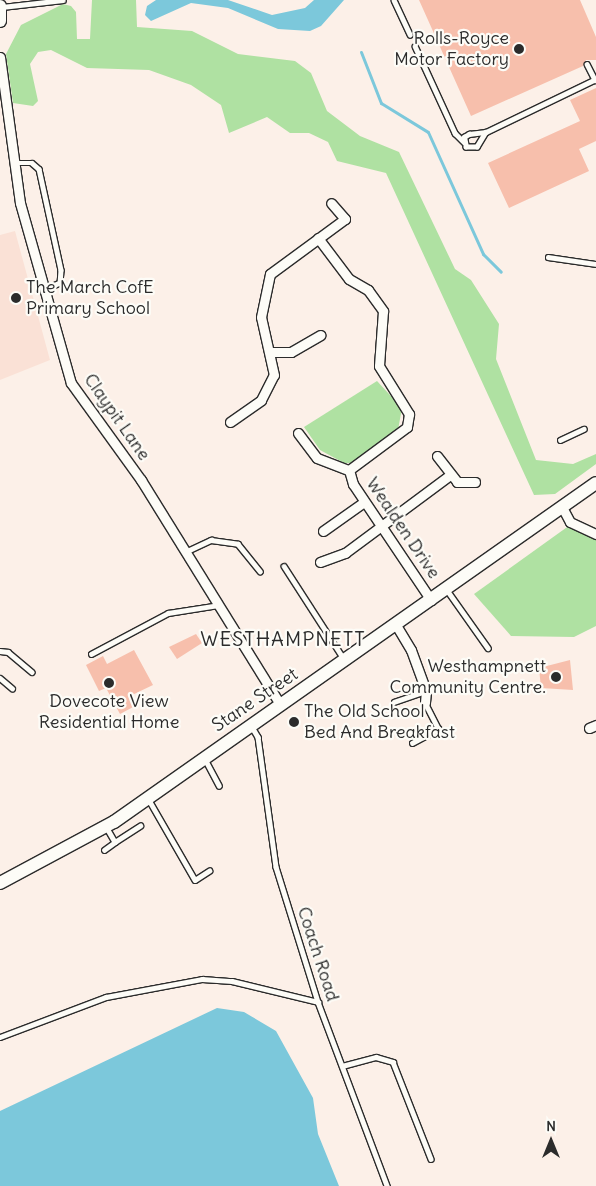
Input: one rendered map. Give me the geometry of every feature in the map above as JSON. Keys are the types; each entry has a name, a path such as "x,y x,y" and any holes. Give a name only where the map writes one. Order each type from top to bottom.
{"street":[{"path":"0,7 0,21"},
{"name":"Claypit Lane","path":"0,57 15,163 42,291 71,383 185,552 280,704"},
{"path":"230,422 270,390 274,375 270,352 263,338 261,316 270,274 345,219 332,203"},
{"name":"Wealden Drive","path":"318,238 349,279 368,290 383,311 379,366 409,414 407,427 350,470 364,502 431,600"},
{"path":"270,352 291,352 320,335"},
{"path":"298,433 317,458 350,470"},
{"path":"437,456 456,482 475,482"},
{"path":"320,562 345,553 450,476"},
{"name":"Stane Street","path":"0,883 106,826 203,756 396,625 596,483"},
{"name":"Wealden Drive","path":"323,531 364,502"},
{"path":"562,507 570,522 596,534"},
{"path":"396,625 426,692 425,704"}],"lane":[{"path":"0,7 63,0"},
{"path":"394,0 410,36"},
{"path":"415,46 455,133 469,149 477,147 486,132"},
{"path":"464,142 469,134 486,132 596,80 587,64"},
{"path":"15,163 32,163 39,169 61,270 60,283 42,291"},
{"path":"548,257 596,264"},
{"path":"560,440 584,429"},
{"path":"185,552 212,540 238,544 260,571"},
{"path":"284,566 344,660"},
{"path":"446,589 488,648"},
{"path":"91,654 168,614 218,605"},
{"path":"0,652 8,652 32,672"},
{"path":"0,678 12,688"},
{"path":"394,702 426,692"},
{"path":"412,743 438,729 425,704"},
{"name":"Coach Road","path":"250,724 258,737 276,867 318,1002 387,1186"},
{"path":"203,756 219,785"},
{"path":"146,797 195,880 209,871"},
{"path":"106,826 115,842"},
{"path":"104,850 140,826"},
{"path":"0,1037 106,998 202,979 232,980 318,1002"},
{"path":"342,1066 376,1057 393,1062 431,1159"}],"shaded area":[{"name":"The March CofE Primary School","path":"15,231 50,360 0,380 0,235"}],"green space":[{"path":"92,0 136,0 137,27 192,31 238,54 295,61 311,73 327,111 360,136 399,152 455,269 471,280 499,324 496,359 536,460 573,464 596,454 596,464 555,494 534,495 386,173 337,161 328,142 309,133 290,133 267,117 229,133 221,105 191,85 149,70 87,68 51,50 38,52 30,64 38,101 33,106 13,103 6,54 21,25 63,4 71,6 76,12 77,39 90,39"},
{"path":"377,381 402,408 398,430 353,463 344,463 320,450 304,427"},
{"path":"570,525 596,537 596,626 574,637 511,636 474,594"}],"water":[{"path":"156,0 228,0 272,15 305,8 314,0 344,0 321,26 310,31 278,29 228,8 191,3 151,21 145,15 147,6"},
{"path":"217,1008 244,1012 276,1031 313,1098 318,1134 339,1186 0,1186 0,1111"}],"building":[{"name":"Rolls-Royce Motor Factory","path":"419,0 580,0 596,37 596,60 586,60 583,66 471,116"},
{"path":"596,88 596,141 579,149 589,171 509,208 488,163 580,121 570,100"},
{"path":"196,634 202,643 177,659 169,647"},
{"name":"Dovecote View Residential Home","path":"134,650 153,685 130,696 135,706 120,714 106,688 99,691 86,665 103,656 107,664"},
{"name":"Westhampnett Community Centre.","path":"570,660 573,690 541,688 539,668"}],"waterway":[{"path":"361,52 381,103 428,132 483,254 501,272"}],"place":[{"name":"Rolls-Royce Motor Factory","path":"519,49"},
{"name":"The March CofE Primary School","path":"16,298"},
{"name":"Westhampnett Community Centre.","path":"556,677"},
{"name":"Dovecote View Residential Home","path":"109,683"},
{"name":"The Old School Bed And Breakfast","path":"294,722"}],"district":[{"name":"WESTHAMPNETT","path":"283,638"}]}
